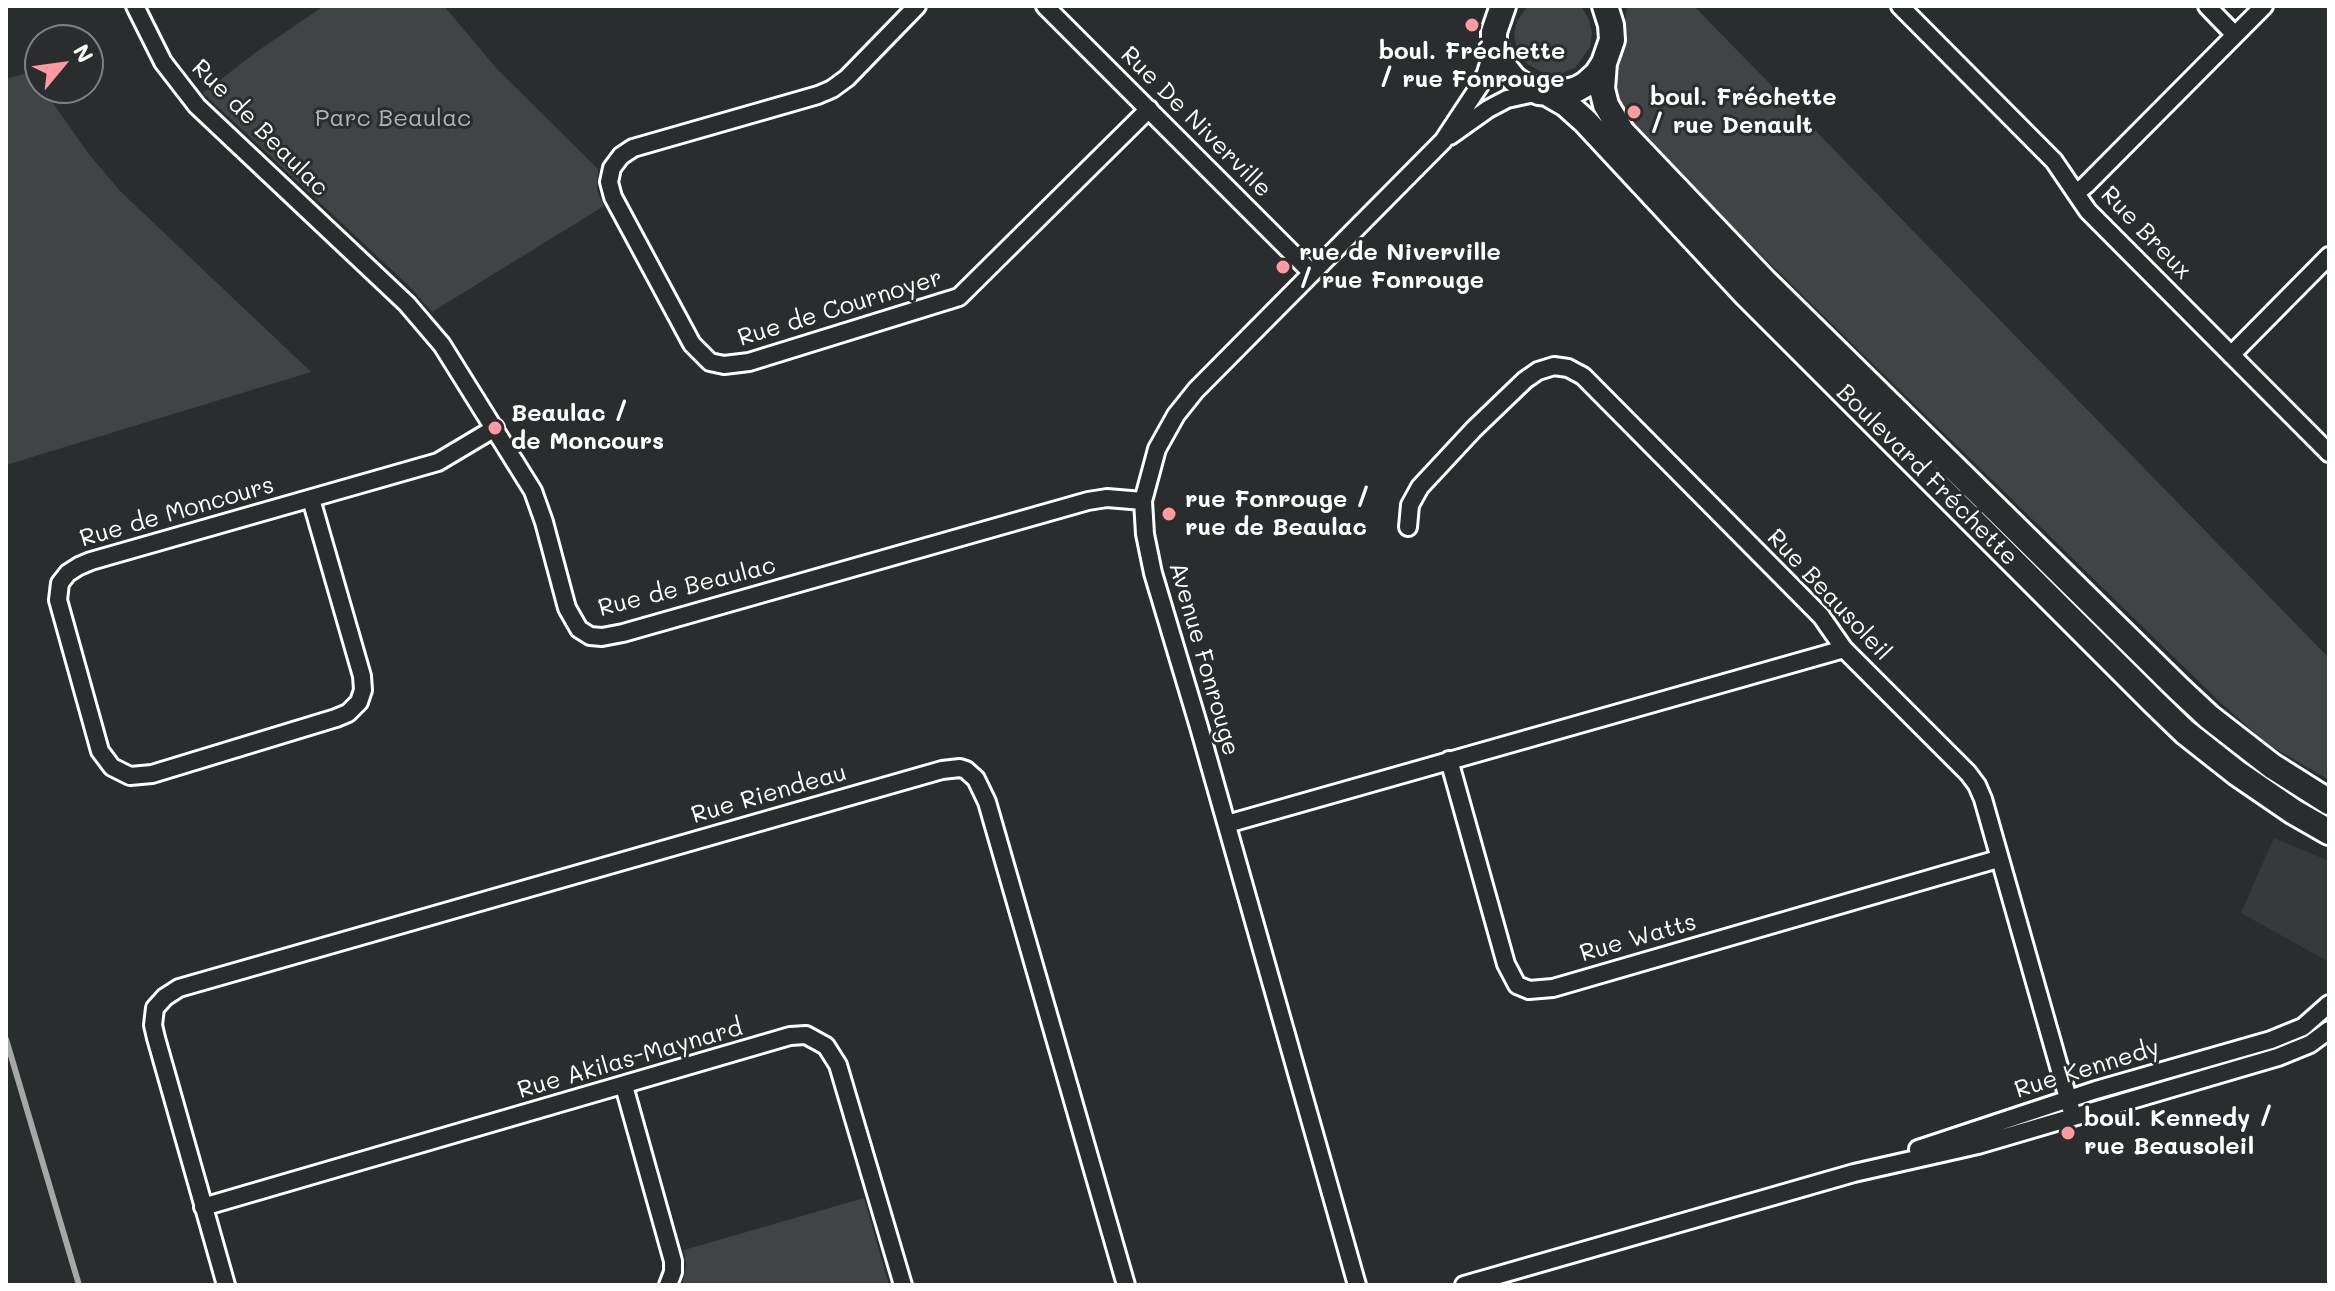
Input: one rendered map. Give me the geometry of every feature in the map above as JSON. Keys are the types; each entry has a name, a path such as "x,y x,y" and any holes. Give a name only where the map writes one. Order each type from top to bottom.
{"main road":[{"path":"1605,6 1612,31"},
{"name":"Boulevard Fréchette","path":"1497,19 1497,54 1506,71 1521,84 1566,104 1585,121 1747,295 2185,732 2237,773 2329,832"},
{"name":"Boulevard Fréchette","path":"1612,31 1610,49 1604,63 1602,89 1606,105 1622,132 1765,282 2199,708 2272,766 2329,802"},
{"path":"1543,92 1558,94 1577,89 1597,74 1604,63"}],"street":[{"name":"Rue de Beaulac","path":"135,6 163,62 185,93 419,316 442,345 524,475 539,506 571,615 579,629 596,637 623,633 1088,501 1107,498 1143,501"},
{"name":"Rue de Cournoyer","path":"917,6 847,78 832,89 633,148 621,156 612,168 609,182 613,197 692,344 710,362 724,365 749,362 959,297 1149,109"},
{"name":"Rue De Niverville","path":"1045,6 1312,273"},
{"path":"1612,31 1617,6"},
{"name":"Rue Breux","path":"1900,6 2054,161 2088,211 2329,453"},
{"path":"2207,6 2235,35"},
{"path":"2076,193 2264,6"},
{"path":"1443,141 1486,73 1497,19"},
{"path":"1443,141 1494,106 1516,96 1543,92"},
{"name":"Avenue Fonrouge","path":"1357,1285 1153,573 1145,534 1143,501 1157,449 1176,415 1196,390 1443,141"},
{"path":"2231,355 2329,256"},
{"name":"Rue Beausoleil","path":"1408,527 1410,505 1420,487 1474,429 1532,375 1546,368 1568,368 1583,376 1821,616 1844,649 1977,785 2070,1108"},
{"name":"Rue de Moncours","path":"311,499 362,676 362,695 357,705 336,718 152,774 130,776 112,767 100,751 58,600 64,578 91,561 438,462 495,428"},
{"path":"1227,824 1844,649"},
{"name":"Rue Watts","path":"1449,760 1506,964 1517,985 1529,990 1553,988 1998,859"},
{"name":"Rue Riendeau","path":"203,1207 156,1038 153,1017 159,1002 179,988 942,770 960,768 976,779 987,802 1126,1285"},
{"name":"Rue Kennedy","path":"2070,1108 2096,1090 2282,1036 2303,1027 2329,1005"},
{"name":"Rue Kennedy","path":"1464,1285 1854,1173 1972,1130 2278,1057 2310,1044 2329,1030"},
{"name":"Rue Akilas-Maynard","path":"203,1207 790,1036 806,1035 821,1041 832,1052 838,1065 903,1285"},
{"path":"624,1086 673,1261 668,1285"},
{"path":"203,1207 226,1285"}],"shaded area":[{"path":"2274,838 2329,861 2329,962 2241,913"}],"green space":[{"name":"Parc Beaulac","path":"324,6 444,6 497,69 598,169 597,191 604,206 432,312 409,286 203,93"},
{"path":"1528,6 1579,6 1583,9 1592,33 1590,47 1576,67 1563,73 1545,74 1524,62 1514,35 1517,21"},
{"path":"1627,6 1694,6 2329,658 2329,780 2266,743 2221,703 1632,129 1609,81 1621,58"},
{"path":"24,74 24,104 54,104 88,153 120,191 311,372 6,465 6,79"},
{"path":"864,1198 889,1285 682,1285 686,1266 684,1250"}],"waterway":[{"path":"6,1039 79,1285"}],"place":[{"name":"boul. Fréchette / rue Fonrouge","path":"1472,25"},
{"name":"boul. Fréchette / rue Denault","path":"1634,112"},
{"name":"rue de Niverville / rue Fonrouge","path":"1283,267"},
{"name":"Beaulac / de Moncours","path":"495,428"},
{"name":"rue Fonrouge / rue de Beaulac","path":"1169,514"},
{"name":"boul. Kennedy / rue Beausoleil","path":"2068,1133"}]}
